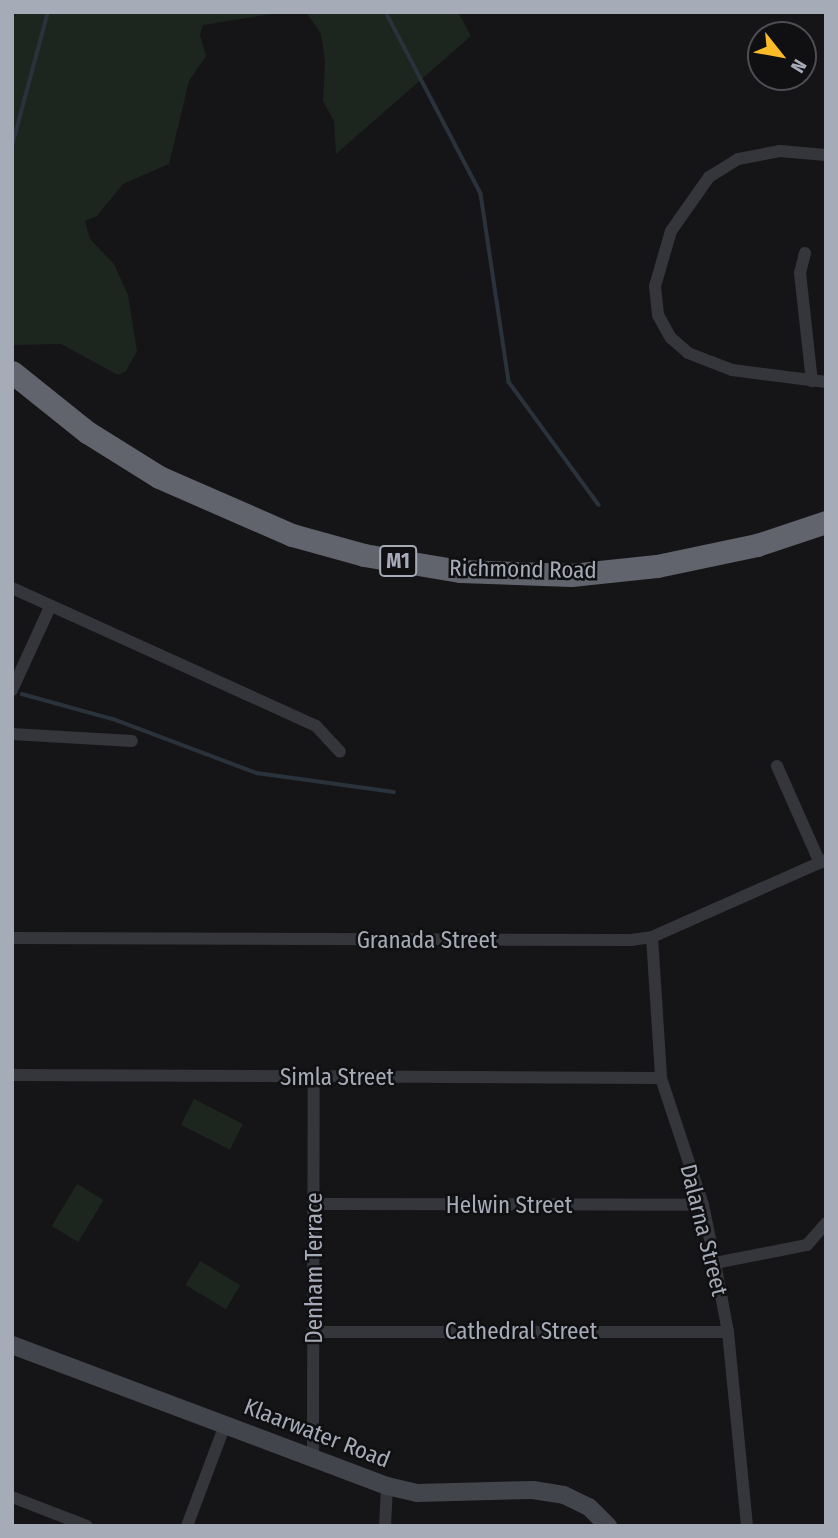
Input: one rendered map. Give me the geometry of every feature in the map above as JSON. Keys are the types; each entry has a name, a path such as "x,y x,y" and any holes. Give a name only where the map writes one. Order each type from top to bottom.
{"highway":[{"name":"Richmond Road","path":"12,372 87,432 159,477 292,535 364,555 460,571 571,575 669,563 757,545 826,522"}],"street":[{"path":"826,155 780,151 738,159 709,177 671,231 655,286 658,315 671,338 688,354 732,370 826,382"},
{"path":"805,253 800,273 811,380"},
{"path":"12,588 316,726 340,752"},
{"path":"12,690 50,607"},
{"path":"12,734 132,741"},
{"path":"777,766 823,861"},
{"name":"Granada Street","path":"12,939 652,937 823,861"},
{"name":"Dalarna Street","path":"652,937 661,1078 703,1205 715,1263 728,1332 747,1526"},
{"name":"Simla Street","path":"12,1076 661,1078"},
{"name":"Denham Terrace","path":"313,1459 314,1077"},
{"name":"Helwin Street","path":"315,1204 703,1205"},
{"path":"715,1263 807,1245 826,1223"},
{"name":"Cathedral Street","path":"314,1332 728,1332"},
{"name":"Klaarwater Road","path":"12,1345 387,1486 417,1493 533,1490 564,1495 589,1507 608,1526"},
{"path":"187,1526 225,1425"},
{"path":"385,1526 387,1486"},
{"path":"12,1497 87,1526"}],"shaded area":[{"path":"12,12 284,12 203,25 200,35 206,56 189,81 169,164 123,184 97,216 85,221 90,239 114,264 128,295 137,351 126,371 118,375 61,344 12,345"},
{"path":"306,12 458,12 471,36 336,154 334,121 323,101 325,61 321,34"},
{"path":"194,1099 243,1124 230,1150 181,1125"},
{"path":"77,1184 104,1200 78,1242 52,1226"},
{"path":"200,1261 240,1285 226,1309 186,1285"}],"waterway":[{"path":"12,146 48,12"},
{"path":"386,12 481,194 509,382 599,505"},
{"path":"22,694 113,719 257,773 394,792"}]}
